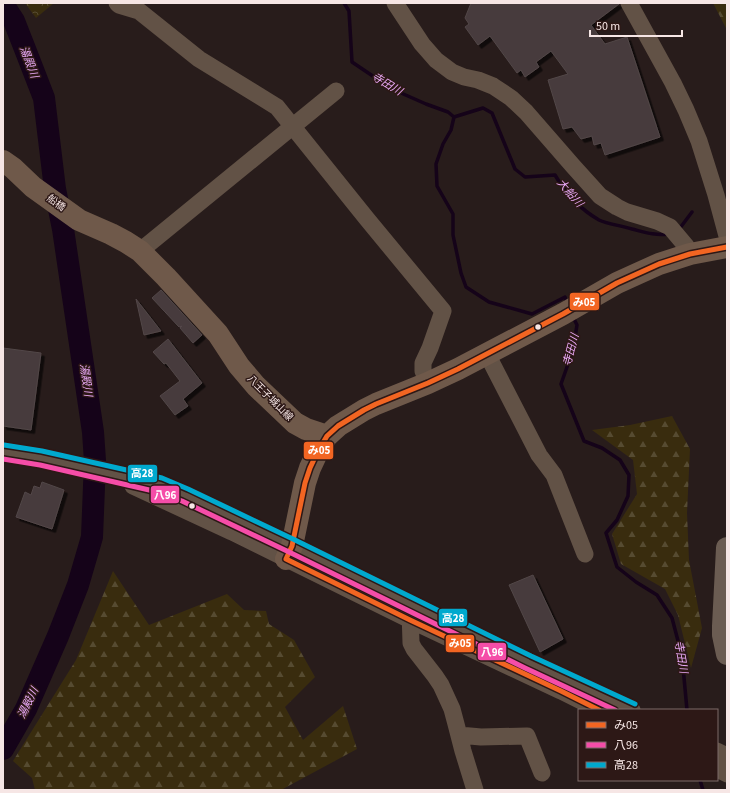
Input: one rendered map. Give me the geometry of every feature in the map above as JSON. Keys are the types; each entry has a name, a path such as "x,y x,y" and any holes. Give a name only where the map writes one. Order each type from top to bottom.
{"highway":[{"path":"727,548 723,635 727,654"}],"main road":[{"name":"船橋","path":"3,161 13,168 33,187 79,220"},
{"name":"八王子城山線","path":"79,220 111,234 140,251 218,334 239,366 256,386 295,423 306,429 327,436"},
{"path":"289,553 308,474 317,453 327,436 338,426 376,404 428,383 488,354 639,272 690,254 727,247"}],"street":[{"path":"117,3 139,11 199,60 277,107 293,126 443,311 423,363 423,371 428,383"},
{"path":"395,3 422,44 436,60 452,72 493,86 511,98 526,112 600,196 627,212 658,221 673,231 686,246 690,254"},
{"path":"629,3 673,83 686,110 699,141 727,236"},
{"path":"140,251 336,91"},
{"path":"488,354 539,455 554,475 585,554"},
{"path":"3,452 41,458 160,485 185,495 289,553 410,612 596,709"},
{"path":"410,612 528,662 630,709"},
{"path":"410,612 410,640 412,646 441,685 452,709 475,790"},
{"path":"459,735 481,737 526,736 542,773"},
{"path":"718,752 727,756"},
{"path":"718,770 727,774"}],"green space":[{"path":"25,3 54,3 36,18"},
{"path":"713,3 727,3 727,30"},
{"path":"672,416 690,449 687,513 689,560 702,628 691,668 678,615 665,589 621,564 612,534 637,494 633,460 592,430 630,425"},
{"path":"113,571 149,625 227,594 244,610 266,611 269,624 294,640 315,677 285,707 303,740 343,706 357,749 281,790 35,790 32,778 13,761 76,660"}],"building":[{"path":"471,3 619,3 591,25 605,44 627,37 660,137 605,155 601,143 594,145 592,136 581,139 572,127 563,129 548,80 568,74 551,51 536,62 539,67 525,77 521,70 517,73 490,36 478,45 465,27 469,24 465,18"},
{"path":"161,290 202,335 193,343 180,328 182,326 179,327 152,298"},
{"path":"136,299 161,331 144,335"},
{"path":"168,339 202,383 183,399 188,406 175,415 160,396 180,381 166,363 164,364 153,352"},
{"path":"3,348 41,353 31,430 3,426"},
{"path":"42,482 64,490 52,529 16,517 25,492 31,495 34,486 40,488"},
{"path":"533,575 563,639 540,652 509,585"}],"waterway":[{"name":"寺田川","path":"344,3 349,11 352,62 392,89 448,112 454,117 451,130 443,144 436,164 437,186 453,214 453,235 461,273 466,287 489,302 532,314 565,297 567,304"},
{"name":"湯殿川","path":"3,4 14,21 44,98 55,189 63,229 93,432 95,461 92,537 78,585 58,636 26,709 3,749"},
{"name":"大船川","path":"454,117 483,108 492,113 515,169 525,177 555,175 574,200 599,220 650,233 668,234"},
{"name":"大船川","path":"677,229 680,228 692,212"},
{"name":"寺田川","path":"573,317 577,325 573,350 561,384 584,441 602,448 620,460 629,475 628,496 617,520 606,533 617,567 636,582 657,595 672,618 682,656 687,709"},
{"name":"寺田川","path":"700,781 703,790"}],"transit line":[{"name":"み05","path":"597,709 286,559 292,546 305,483 317,453 327,436 338,426 364,410 458,369 563,314 617,283 659,264 690,254 727,247"},
{"name":"高28","path":"4,445 42,451 162,478 295,540 531,656 635,704"},
{"name":"八96","path":"3,459 40,465 158,492 182,501 525,668 613,709"}]}
